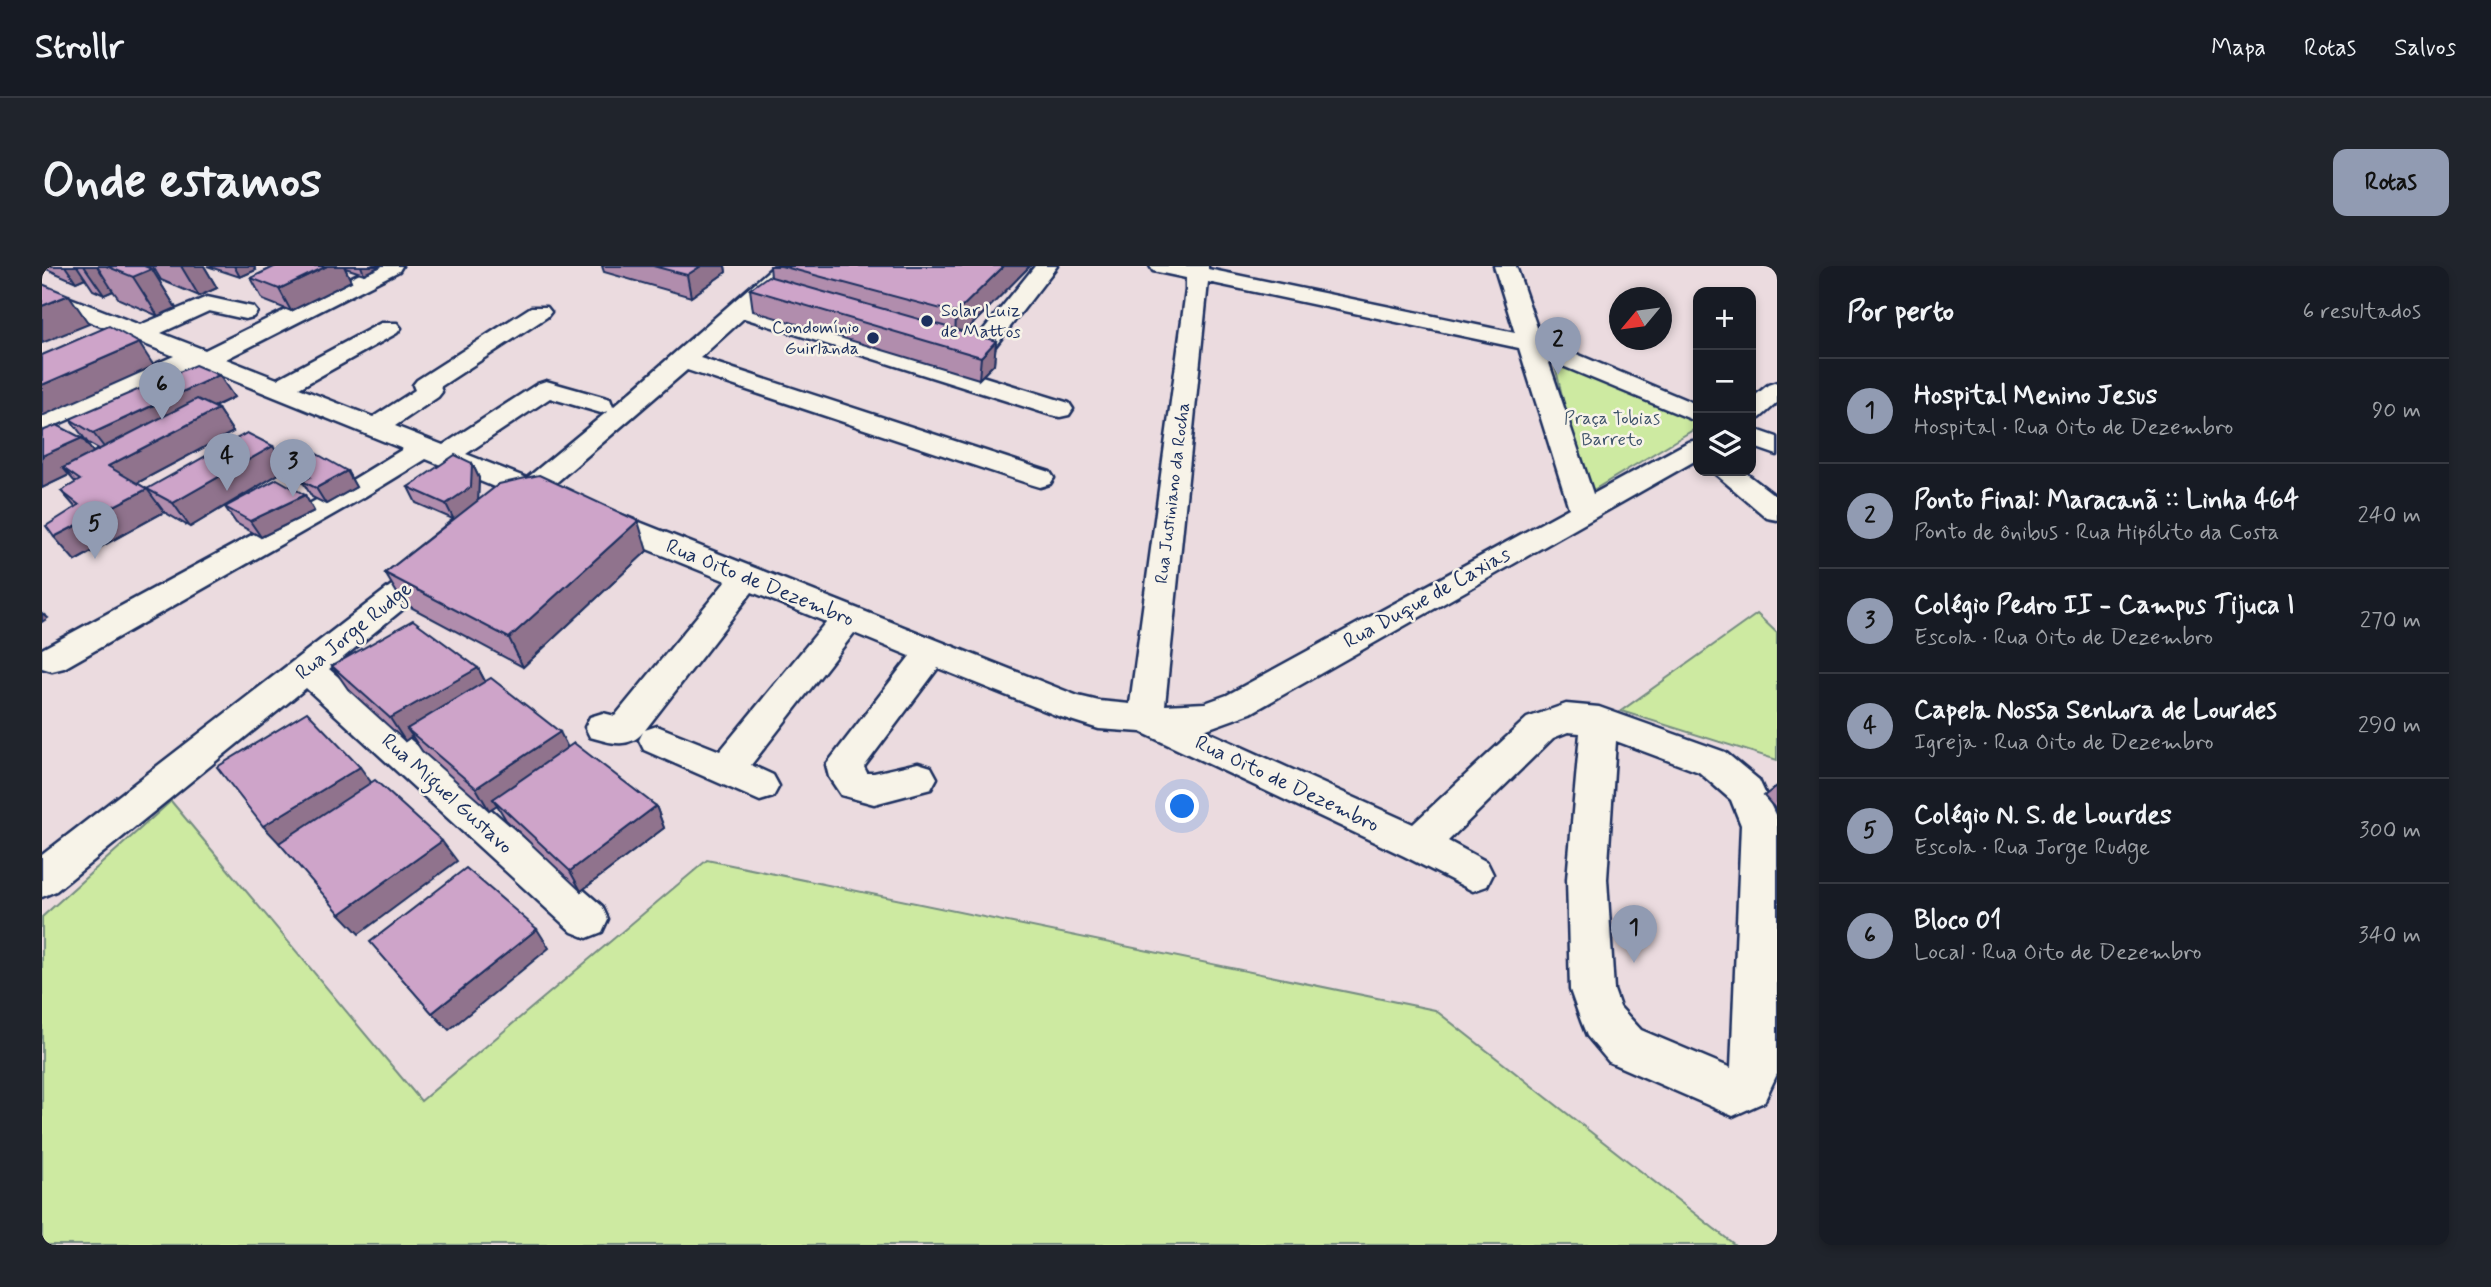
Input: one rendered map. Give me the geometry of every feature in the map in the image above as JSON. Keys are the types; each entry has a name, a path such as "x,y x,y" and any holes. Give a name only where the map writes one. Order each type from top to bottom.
{"street":[{"path":"42,422 201,357 391,266"},
{"name":"Rua Jorge Rudge","path":"42,879 531,490 683,361 787,266"},
{"path":"926,338 977,353 1046,266"},
{"path":"1161,266 1197,270 1529,343 1696,413"},
{"path":"1506,266 1584,510"},
{"name":"Rua Justiniano da Rocha","path":"1146,719 1197,290 1197,270"},
{"path":"760,291 786,298"},
{"name":"Rua Oito de Dezembro","path":"42,294 82,310 124,338 201,357 1070,707 1099,715 1146,719 1418,844 1473,874"},
{"path":"82,310 114,296"},
{"path":"124,338 207,304 245,312"},
{"path":"741,309 1060,409"},
{"path":"375,427 429,392 426,386 539,312"},
{"path":"279,388 389,328"},
{"path":"683,361 1040,478"},
{"path":"52,659 354,491 434,452 547,389 600,405"},
{"path":"1756,408 1777,390"},
{"path":"1756,438 1777,447"},
{"name":"Rua Duque de Caxias","path":"1146,719 1207,716 1238,704 1693,451"},
{"path":"1733,476 1777,510"},
{"path":"603,727 618,731 626,728 747,578"},
{"path":"726,770 848,618"},
{"path":"918,778 883,790 864,787 852,783 846,776 845,765 932,652"},
{"name":"Rua Miguel Gustavo","path":"307,669 587,919"},
{"path":"1418,844 1540,728 1566,719 1599,721 1712,762 1746,791 1760,825 1754,1073 1746,1085 1733,1092 1625,1046 1603,1021 1592,990 1587,879 1599,721"},
{"path":"657,740 760,786"}],"green space":[{"name":"Praça Tobias Barreto","path":"1554,361 1693,418 1693,430 1585,495"},
{"path":"1757,614 1777,633 1777,760 1621,711"},
{"path":"171,801 421,1101 707,860 1435,1010 1735,1245 42,1245 42,917"}],"building":[{"path":"106,266 144,266 152,269 133,277"},
{"path":"276,266 327,266 279,289 251,278"},
{"path":"653,266 701,266 687,275"},
{"path":"781,266 1004,266 956,313"},
{"path":"768,276 996,341 981,357 750,289"},
{"path":"42,284 69,295 42,306"},
{"path":"109,326 139,343 42,385 42,355"},
{"path":"195,365 219,375 93,433 70,419"},
{"path":"197,399 218,409 108,466 147,489 54,537 46,526 79,505 61,491 80,480 63,468"},
{"path":"57,425 82,438 42,456 42,431"},
{"path":"247,433 273,446 173,503 147,489"},
{"path":"310,450 347,471 316,488 302,481 310,477 284,462"},
{"path":"455,455 472,463 471,487 446,504 408,487"},
{"path":"539,475 638,521 509,638 385,573 499,484"},
{"path":"277,479 305,495 250,521 225,507"},
{"path":"413,620 478,668 390,718 332,666"},
{"path":"491,678 560,732 476,788 407,729"},
{"path":"307,712 360,767 263,826 217,767"},
{"path":"574,743 656,806 570,871 493,799"},
{"path":"375,780 442,841 340,914 279,843"},
{"path":"466,868 537,929 432,1013 370,942"}],"place":[{"name":"Solar Luiz de Mattos","path":"927,321"},
{"name":"Condomínio Guirlanda","path":"873,338"},
{"name":"Ponto Final: Maracanã :: Linha 464","path":"1558,375"},
{"name":"Bloco 01","path":"162,420"},
{"name":"Capela Nossa Senhora de Lourdes","path":"227,491"},
{"name":"Colégio Pedro II - Campus Tijuca I","path":"293,497"},
{"name":"Colégio N. S. de Lourdes","path":"95,559"},
{"name":"Hospital Menino Jesus","path":"1634,963"}]}
